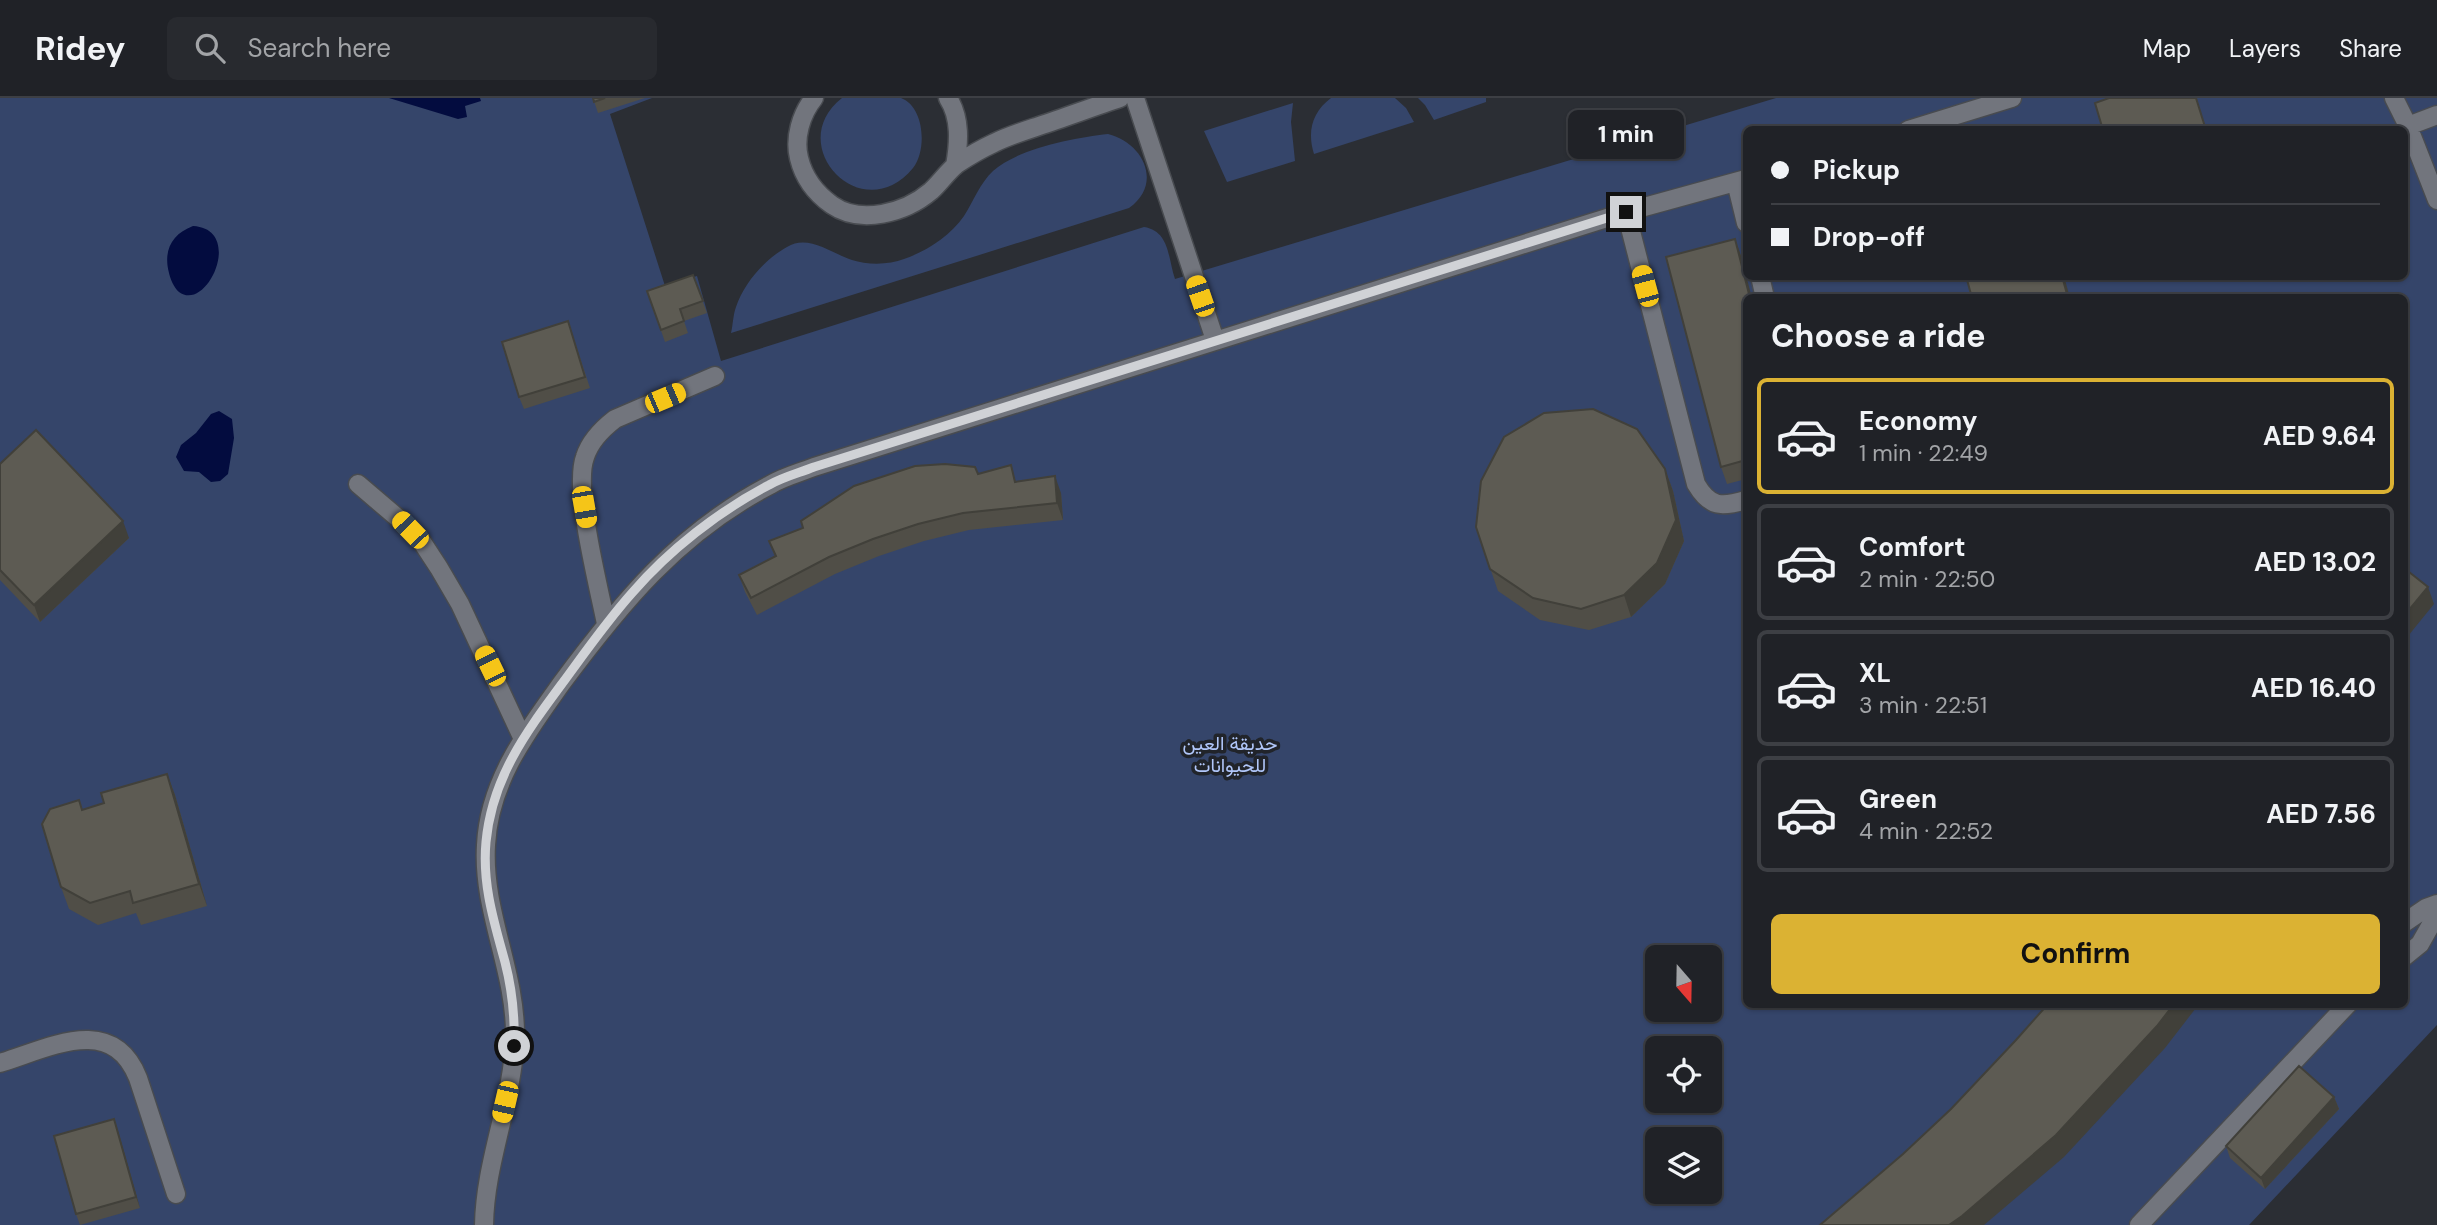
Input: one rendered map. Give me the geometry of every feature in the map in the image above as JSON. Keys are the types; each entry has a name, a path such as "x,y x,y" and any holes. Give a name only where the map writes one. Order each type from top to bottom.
{"street":[{"path":"814,98 802,120 798,152 808,182 821,198 838,210 858,216 880,215 902,208 931,191 956,166 999,140 1120,98"},
{"path":"948,98 958,123 956,166"},
{"path":"1135,98 1215,340"},
{"path":"1921,126 2012,98"},
{"path":"2394,98 2437,200"},
{"path":"2408,126 2437,115"},
{"path":"484,1225 489,1172 514,1061 515,1031 505,963 488,899 486,843 491,810 506,769 522,737 606,624 634,590 674,552 735,505 772,484 814,467 1626,212 1741,180"},
{"path":"1626,212 1696,484 1702,496 1713,503 1723,505 1743,501"},
{"path":"606,624 581,490 584,457 602,429 615,419 715,376"},
{"path":"358,484 422,542 439,568 460,604 522,737"},
{"path":"2408,920 2437,904"},
{"path":"2408,954 2420,944 2437,914"},
{"path":"2139,1225 2344,1008"},
{"path":"0,1063 80,1040 96,1039 123,1053 138,1078 176,1194"}],"green space":[{"name":"حديقة العين للحيوانات","path":"0,98 652,98 610,114 665,286 697,276 721,361 1144,227 1159,234 1163,240 1175,279 1776,98 2437,98 2437,1025 2249,1225 0,1225"},
{"path":"842,98 901,98 915,110 921,130 920,151 913,168 893,185 872,190 852,185 836,174 825,157 821,137 826,117"},
{"path":"1331,98 1395,98 1406,108 1414,122 1314,154 1311,130 1315,116"},
{"path":"1418,98 1486,98 1486,102 1434,120"},
{"path":"1293,103 1291,122 1295,161 1227,182 1204,131"},
{"path":"1108,134 1131,146 1145,165 1145,188 1129,208 731,333 735,310 744,289 763,265 787,247 811,244 864,263 904,259 921,252 952,230 964,216 984,181 1004,163 1048,145"}],"shaded area":[{"path":"389,98 480,98 481,101 465,106 467,117 458,119"},
{"path":"193,226 208,231 217,241 219,254 209,281 200,291 190,295 179,292 174,286 167,257 175,238"},
{"path":"219,411 232,419 234,438 228,474 220,481 211,482 199,472 184,471 176,457 181,445 196,433 211,414"}],"building":[{"path":"2109,98 2196,98 2205,126 2102,126 2095,103"},
{"path":"1735,239 1743,280 1745,280 1749,294 1743,294 1743,461 1721,467 1666,257"},
{"path":"693,275 703,301 680,309 684,321 661,330 647,291"},
{"path":"1967,280 2063,280 2067,294 1971,294"},
{"path":"568,321 585,377 519,397 502,342"},
{"path":"1593,409 1637,429 1665,469 1676,520 1657,563 1624,595 1581,609 1533,598 1490,569 1476,527 1481,481 1504,437 1544,413"},
{"path":"36,430 123,521 34,605 0,570 0,464"},
{"path":"945,464 975,467 978,474 1011,465 1015,482 1055,476 1057,503 963,513 918,524 829,557 751,598 739,575 776,556 769,541 803,528 801,521 854,486 915,466"},
{"path":"2408,571 2428,587 2408,611"},
{"path":"167,774 199,884 133,903 130,891 90,903 61,887 42,824 50,809 79,800 82,810 104,803 101,793"},
{"path":"2044,1008 2171,1008 2056,1135 1949,1225 1820,1225 1951,1109"},
{"path":"2299,1066 2334,1097 2261,1178 2226,1146"},
{"path":"114,1119 136,1197 76,1214 54,1136"}],"route":[{"path":"514,1046 512,1001 488,899 486,843 491,810 506,769 522,737 606,624 634,590 700,530 735,505 772,484 814,467 1626,212"}]}
